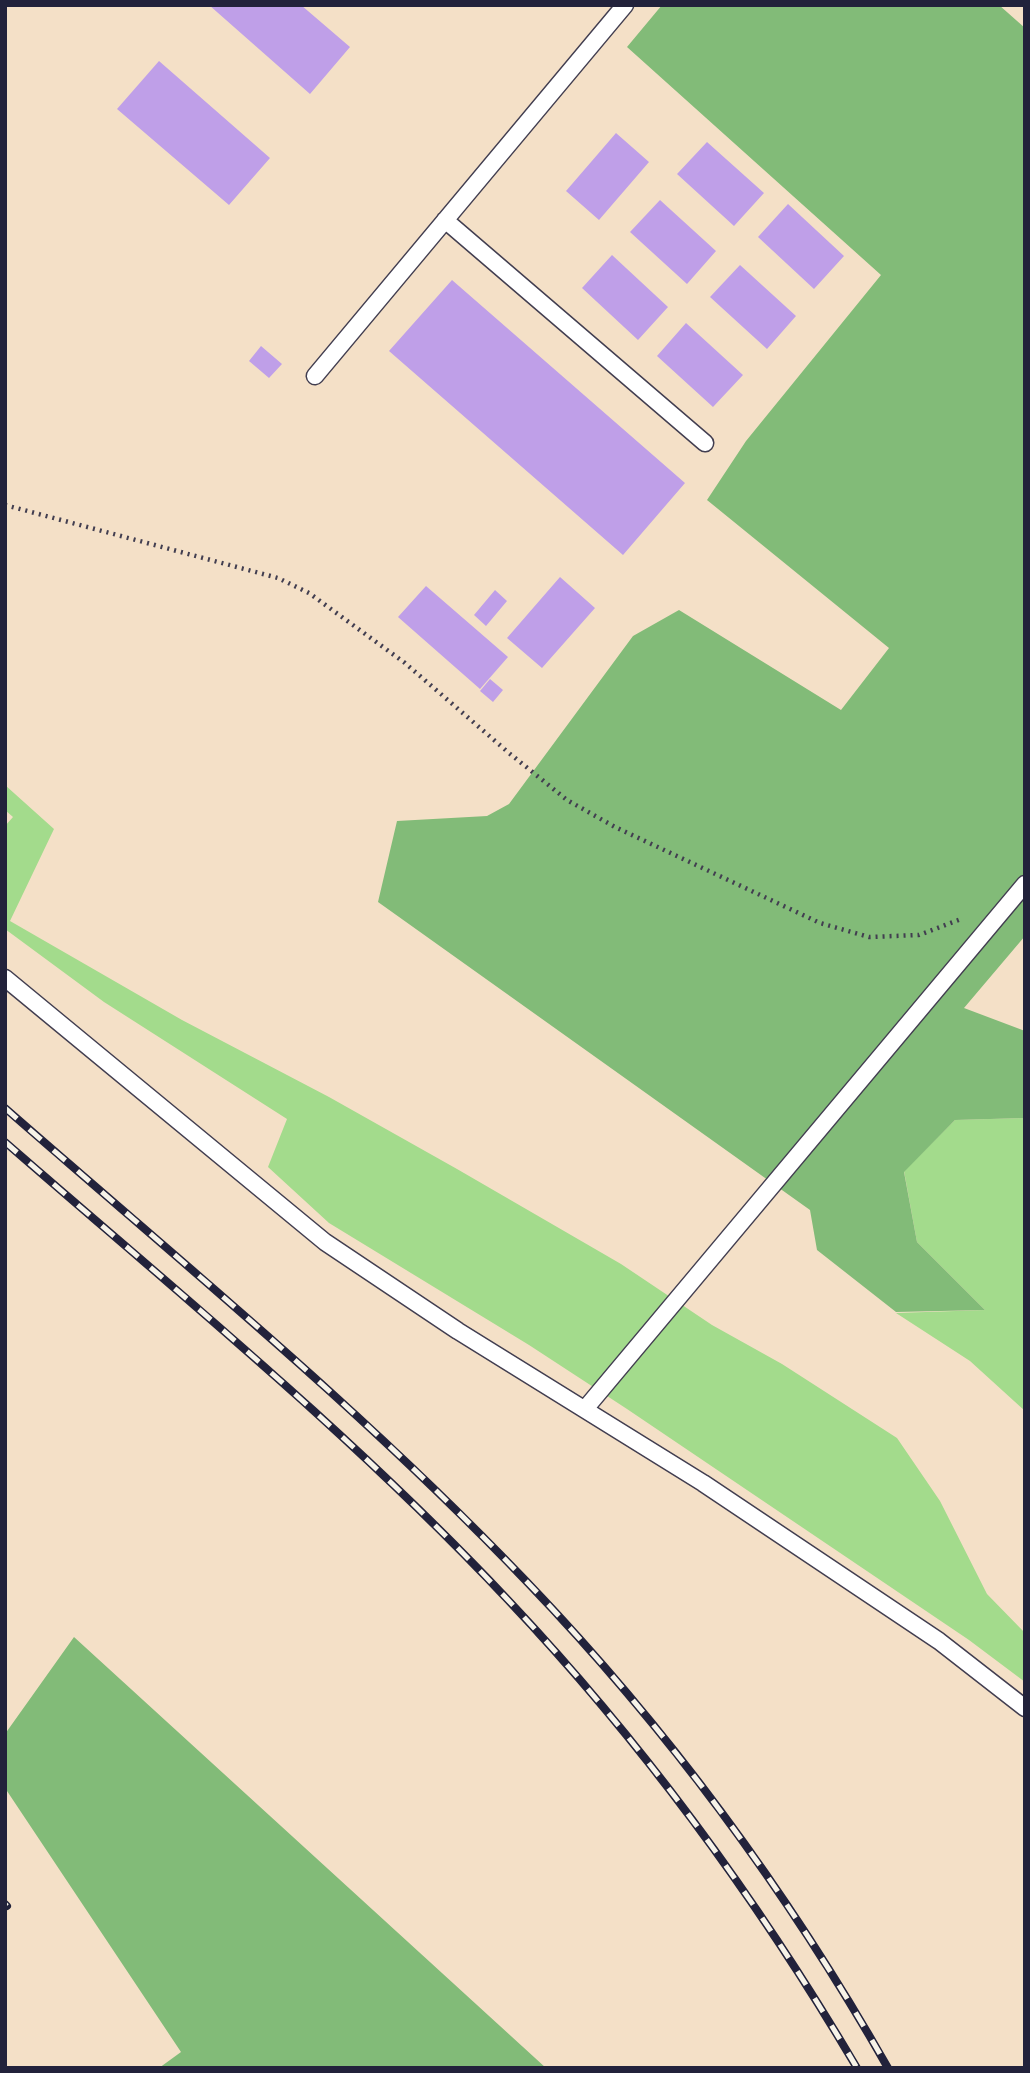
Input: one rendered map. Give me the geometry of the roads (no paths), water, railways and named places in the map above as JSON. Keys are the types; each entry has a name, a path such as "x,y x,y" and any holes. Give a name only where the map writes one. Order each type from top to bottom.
{"lane":[{"path":"315,376 625,5"},
{"path":"446,220 705,443"},
{"path":"585,1409 1025,884"},
{"path":"5,978 325,1242 458,1331 703,1483 939,1641 1025,1709"}],"railway":[{"path":"5,1108 205,1281 402,1458 527,1582 579,1638 676,1754 767,1875 850,2003 888,2068"},
{"path":"5,1142 326,1422 449,1539 508,1600 605,1709 696,1824 780,1944 857,2068"}]}
